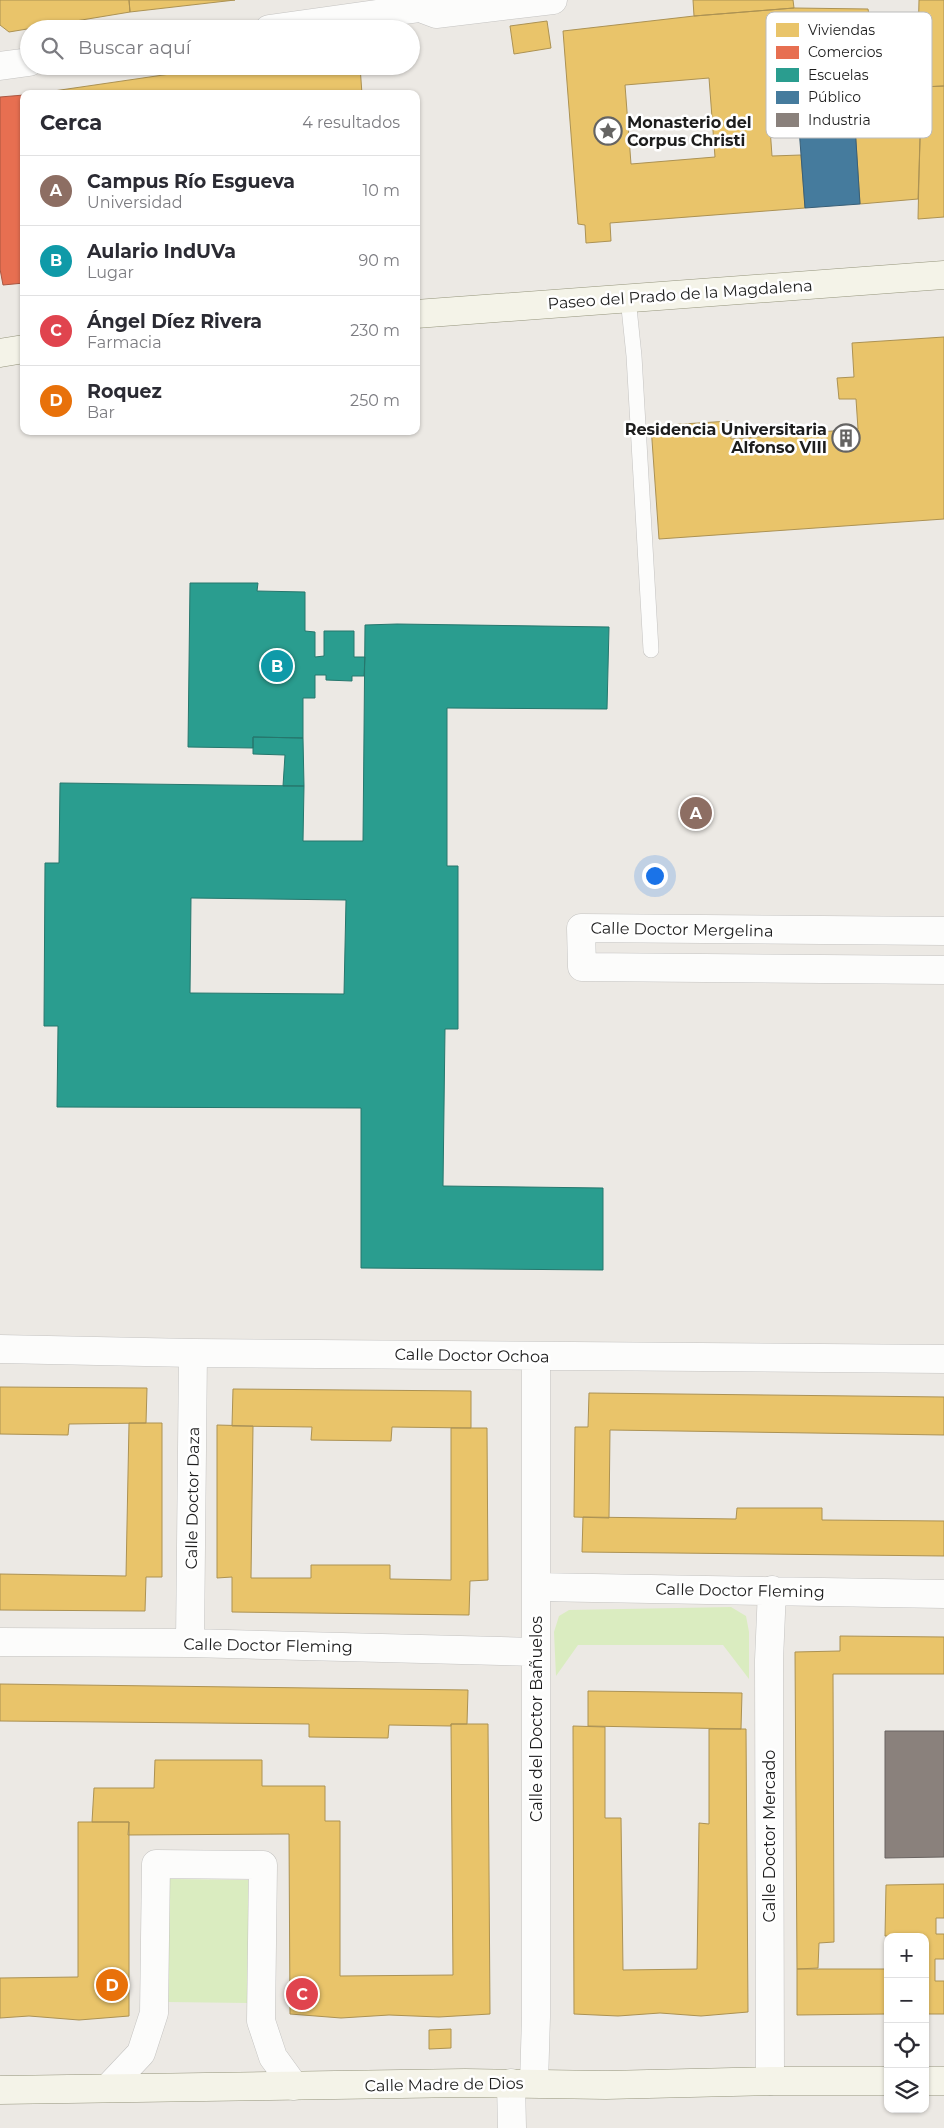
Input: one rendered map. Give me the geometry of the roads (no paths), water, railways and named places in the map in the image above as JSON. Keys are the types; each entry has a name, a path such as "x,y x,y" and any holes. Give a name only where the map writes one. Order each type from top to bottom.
{"main road":[{"name":"Paseo del Prado de la Magdalena","path":"420,314 944,275"},
{"path":"0,353 20,350"},
{"name":"Calle Madre de Dios","path":"0,2090 522,2083 606,2085 770,2081 884,2081"},
{"path":"929,2081 944,2081"}],"street":[{"path":"334,20 420,8 553,0"},
{"path":"0,66 20,63"},
{"name":"Calle Doctor Mergelina","path":"944,931 581,928 582,967 944,970"},
{"name":"Calle Doctor Ochoa","path":"0,1349 944,1359"},
{"name":"Calle Doctor Daza","path":"190,1643 193,1352"},
{"name":"Calle del Doctor Bañuelos","path":"512,2128 536,2016 536,1356"},
{"name":"Calle Doctor Fleming","path":"536,1587 944,1594"},
{"name":"Calle Doctor Mercado","path":"770,2081 769,1660 772,1590"},
{"name":"Calle Doctor Fleming","path":"0,1642 190,1643 536,1652"},
{"path":"108,2088 141,2053 154,2013 156,1864 263,1865 260,2021 273,2057 294,2086"}],"lane":[{"path":"628,298 634,356 652,650"}],"place":[{"name":"Monasterio del Corpus Christi","path":"608,131"},
{"name":"Residencia Universitaria Alfonso VIII","path":"846,438"},
{"name":"Aulario IndUVa","path":"277,666"},
{"name":"Campus Río Esgueva","path":"696,813"},
{"name":"Roquez","path":"112,1985"},
{"name":"Ángel Díez Rivera","path":"302,1994"}]}
